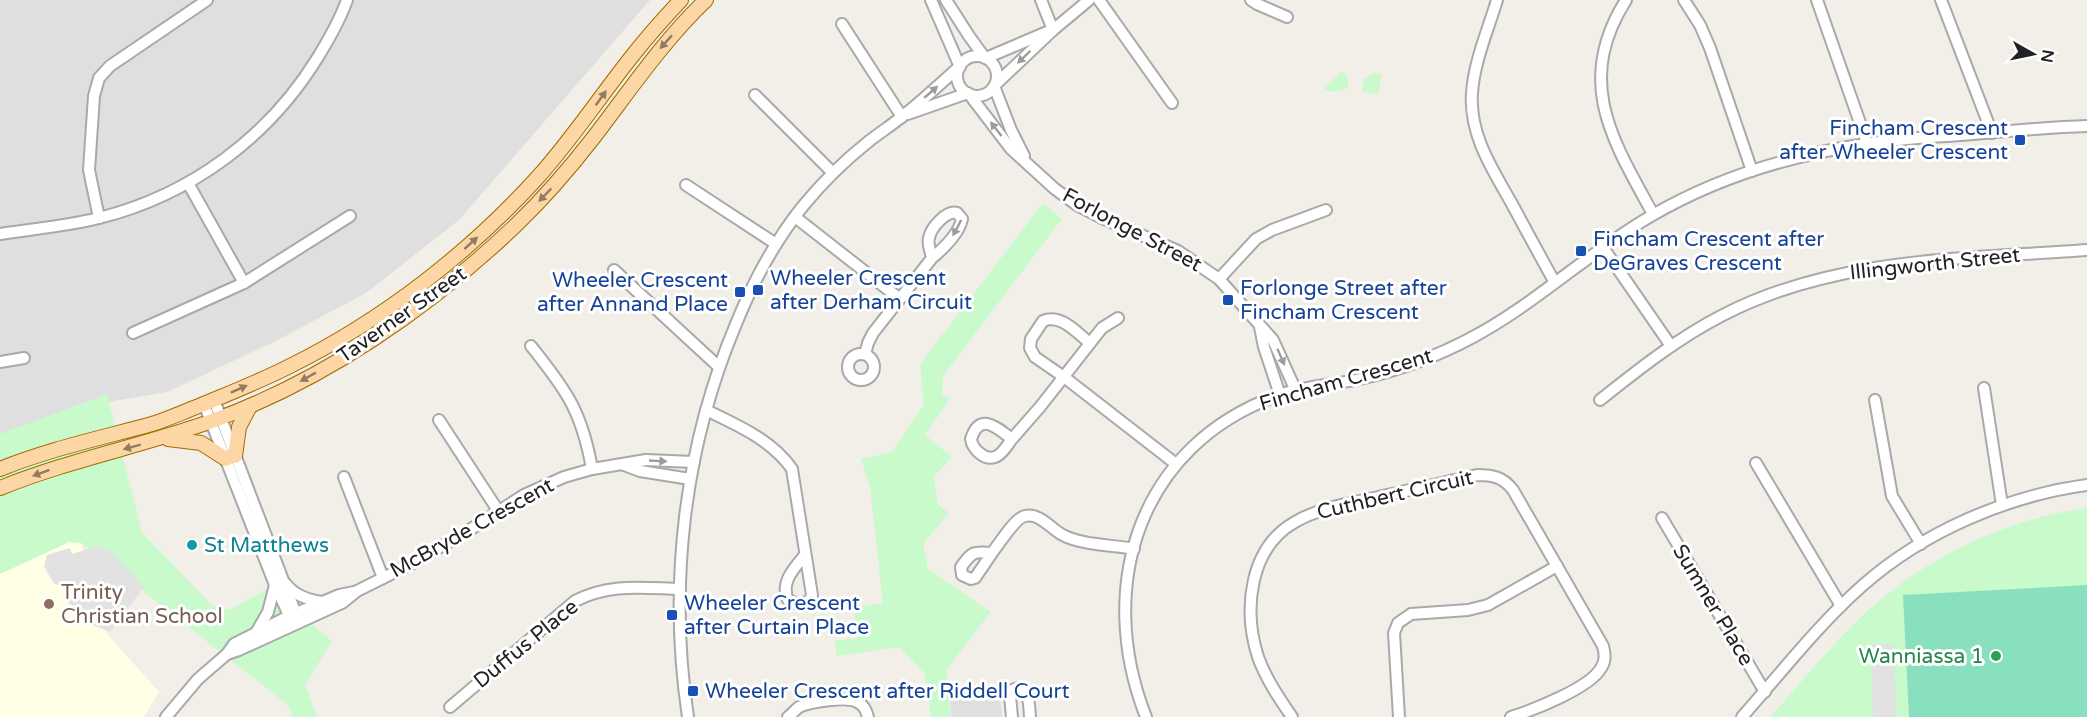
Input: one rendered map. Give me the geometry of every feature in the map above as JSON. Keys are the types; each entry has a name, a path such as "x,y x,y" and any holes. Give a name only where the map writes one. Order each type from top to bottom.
{"main road":[{"name":"Taverner Street","path":"0,469 79,442 155,423 209,402 292,365 343,337 399,300 459,254 538,176 579,128 642,43 681,0"},
{"name":"Taverner Street","path":"0,488 83,460 159,439 250,406 302,381 403,319 473,264 517,224 593,138 663,45 706,0"},
{"path":"159,439 201,443 230,458 242,419 250,406"}],"street":[{"path":"99,218 89,170 96,83 110,66 192,4 207,0"},
{"path":"0,234 99,218 149,201 188,183 238,150 269,122 301,85 326,44 347,0"},
{"path":"932,0 959,67 958,82 969,94"},
{"path":"946,0 969,36 996,70 994,86"},
{"path":"1041,0 1053,30"},
{"path":"902,117 969,94 983,95 1089,0"},
{"path":"1099,0 1172,102"},
{"path":"1251,0 1287,17"},
{"path":"1497,0 1475,73 1472,95 1473,117 1478,140 1488,161 1554,281"},
{"path":"1626,0 1608,35 1603,58 1602,95 1606,119 1614,143 1653,214"},
{"path":"1684,0 1700,25 1710,48 1752,171"},
{"path":"1817,0 1867,143"},
{"path":"1941,0 1992,133"},
{"path":"842,24 902,117"},
{"path":"688,717 681,661 680,589 684,520 690,479 706,410 719,367 750,290 776,244 795,217 834,173 866,143 902,117 971,57 986,58 1053,30"},
{"name":"Forlonge Street","path":"994,86 1011,130 1027,161"},
{"name":"Forlonge Street","path":"969,94 1011,149 1068,198 1102,218 1178,250 1219,279 1273,340 1296,391"},
{"path":"755,95 834,173"},
{"name":"Fincham Crescent","path":"1146,717 1130,663 1126,611 1134,549 1144,515 1155,494 1176,464 1215,427 1242,411 1280,395 1378,375 1437,354 1473,337 1602,246 1653,214 1689,196 1752,171 1809,155 1867,143 2087,124"},
{"path":"188,183 244,283"},
{"path":"686,185 776,244"},
{"path":"1219,279 1256,239 1272,230 1326,210"},
{"path":"133,333 244,283 350,216"},
{"path":"795,217 900,299"},
{"path":"1602,246 1671,346"},
{"name":"Illingworth Street","path":"1600,400 1671,346 1741,306 1779,291 1840,274 1904,264 2087,250"},
{"path":"865,354 873,333 932,258"},
{"path":"614,270 719,367"},
{"path":"1012,439 1102,328 1118,318"},
{"path":"1090,343 1062,321 1055,319 1043,321 1031,339 1030,348 1035,357 1176,464"},
{"name":"Forlonge Street","path":"1260,327 1264,347 1280,395"},
{"path":"531,346 559,380 572,402 582,424 592,469"},
{"path":"0,362 24,358"},
{"path":"1984,388 2002,505"},
{"path":"1875,400 1892,496 1921,544"},
{"path":"209,402 294,619"},
{"path":"706,410 753,434 786,460 795,480 804,556"},
{"path":"439,420 499,512"},
{"name":"McBryde Crescent","path":"166,717 198,679 256,633 342,603 357,591 471,529 537,488 592,469 646,460 694,462"},
{"path":"1756,463 1841,606"},
{"name":"McBryde Crescent","path":"624,465 640,471 690,479"},
{"name":"Cuthbert Circuit","path":"1292,717 1268,681 1258,657 1252,633 1250,608 1254,575 1261,557 1279,534 1295,522 1324,509 1477,475 1491,475 1508,483 1604,646 1605,657 1596,676 1555,701 1511,717"},
{"path":"344,477 383,578"},
{"path":"1742,717 1841,606 1888,565 1960,523 2002,505 2087,485"},
{"path":"992,553 1017,520 1031,515 1039,518 1062,535 1074,539 1134,549"},
{"name":"Sumner Place","path":"1662,518 1764,692"},
{"path":"1398,717 1394,633 1398,623 1411,615 1468,610 1488,605 1557,566"},
{"path":"280,583 312,600 324,601"},
{"path":"256,633 280,583"},
{"name":"Duffus Place","path":"450,707 575,601 598,591 615,588 680,589"},
{"name":"McBryde Crescent","path":"233,650 324,601 357,591"},
{"path":"1012,717 1010,696 1012,690 1017,688 1027,693 1030,717"},
{"path":"788,717 798,708 809,704 844,699 855,700 864,707 868,717"}],"shaded area":[{"path":"0,0 650,0 459,220 366,293 276,341 167,392 114,401 0,436"},
{"name":"Trinity Christian School","path":"69,542 81,543 108,635 159,692 144,717 0,717 0,574"},
{"path":"96,546 111,552 144,587 110,632 87,623 68,602 67,597 72,588 54,584 44,566 47,555 70,548 72,554"},
{"path":"1871,644 1894,644 1896,717 1873,717"},
{"path":"999,687 1002,717 952,717 949,693"}],"green space":[{"path":"1341,72 1347,74 1348,88 1332,92 1324,89"},
{"path":"1374,73 1382,75 1378,94 1362,92 1363,80"},
{"path":"1043,203 1062,219 943,376 942,394 950,399 925,435 952,457 934,476 938,505 949,513 923,544 928,569 991,612 946,670 951,717 931,717 925,674 899,647 837,656 835,641 858,638 854,607 883,603 870,486 861,459 892,452 924,404 920,364"},
{"path":"107,394 142,533 213,606 229,610 268,589 332,641 305,685 317,717 293,717 287,704 81,543 69,542 0,574 0,434"},
{"path":"2087,508 2087,717 1770,717 1865,613 1926,567 1951,552 2004,529 2031,520"},
{"name":"Wanniassa 1","path":"2087,585 2087,717 1909,717 1903,595"}],"place":[{"name":"Fincham Crescent after Wheeler Crescent","path":"2020,140"},
{"name":"Fincham Crescent after DeGraves Crescent","path":"1581,251"},
{"name":"Wheeler Crescent after Derham Circuit","path":"758,290"},
{"name":"Wheeler Crescent after Annand Place","path":"740,292"},
{"name":"Forlonge Street after Fincham Crescent","path":"1228,300"},
{"name":"St Matthews","path":"192,545"},
{"name":"Trinity Christian School","path":"49,604"},
{"name":"Wheeler Crescent after Curtain Place","path":"672,615"},
{"name":"Wanniassa 1","path":"1996,656"},
{"name":"Wheeler Crescent after Riddell Court","path":"693,691"}]}
